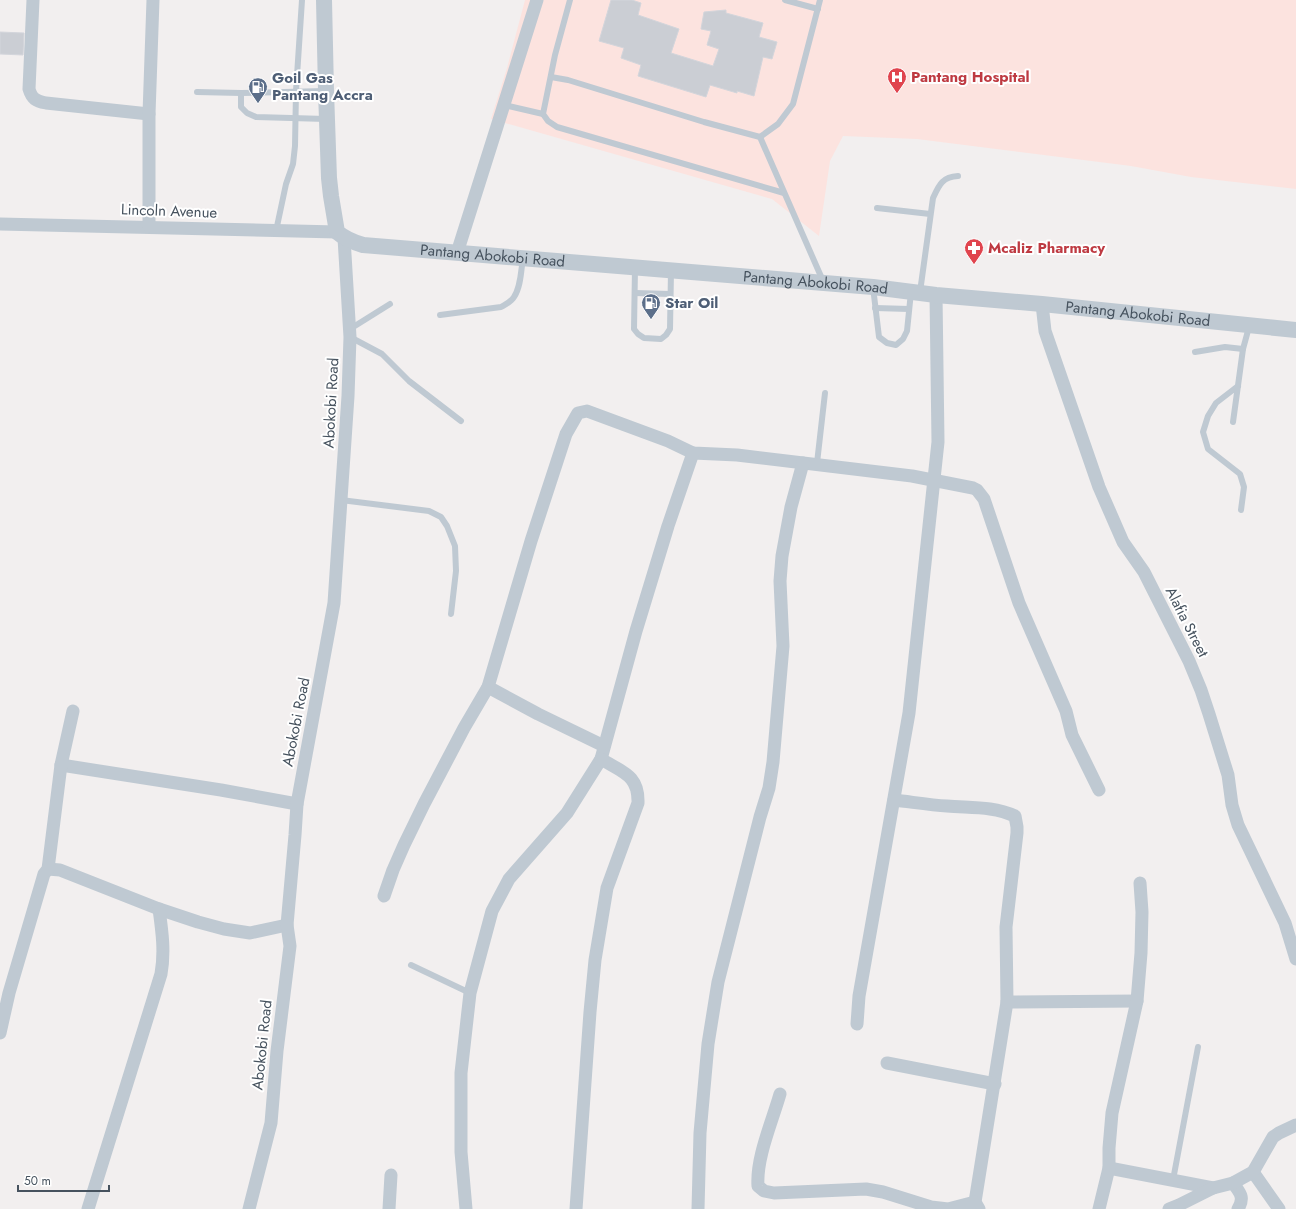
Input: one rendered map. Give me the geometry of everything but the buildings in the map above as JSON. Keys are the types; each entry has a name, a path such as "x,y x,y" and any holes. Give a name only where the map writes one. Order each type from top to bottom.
{"street":[{"path":"33,0 29,89 31,97 37,101 46,103 149,114"},
{"path":"149,226 149,114 153,0"},
{"path":"324,0 326,91 331,196 340,235"},
{"path":"457,253 537,0"},
{"name":"Lincoln Avenue","path":"0,224 149,226 340,235"},
{"name":"Pantang Abokobi Road","path":"340,235 363,245 873,287 936,295 1042,304 1296,330"},
{"name":"Abokobi Road","path":"249,1209 271,1123 277,1051 290,946 287,925 297,804 334,603 348,396 350,333 340,235"},
{"path":"857,1024 859,996 909,713 938,442 936,295"},
{"name":"Alafia Street","path":"1042,304 1045,331 1100,487 1123,542 1144,572 1189,661 1210,714 1228,775 1232,805 1238,825 1285,923 1296,959"},
{"path":"384,896 393,870 424,804 464,728 488,687 536,527 566,434 578,413 587,411 668,441 692,453 737,455 803,463 817,463 934,479 977,490 981,495 1019,603 1066,712 1072,735 1099,790"},
{"path":"466,1209 461,1152 461,1072 470,993 492,911 506,884 518,867 567,813 602,753 668,526 692,453"},
{"path":"698,1209 700,1133 708,1044 718,982 760,817 769,788 773,762 783,646 780,581 782,556 803,463"},
{"path":"488,687 538,714 602,753 634,780 638,795 638,803 607,888 595,960 576,1209"},
{"path":"0,1033 5,992 44,874 48,869 61,765 73,711"},
{"path":"61,765 221,790 297,804"},
{"path":"780,1094 763,1150 758,1177 758,1186 764,1191 774,1194 866,1189 883,1192 931,1207 948,1209 977,1205 1007,1002 1006,928 1018,827 1015,816 1005,812 979,807 948,806 894,800"},
{"path":"48,869 60,870 159,909 198,922 239,932 250,933 287,925"},
{"path":"1099,1209 1109,1168 1112,1113 1137,1001 1141,953 1142,912 1140,883"},
{"path":"88,1209 161,974 164,960 164,946 159,909"},
{"path":"1007,1002 1137,1001"},
{"path":"887,1063 995,1084"},
{"path":"1169,1209 1213,1188 1233,1183 1253,1172 1273,1137 1296,1125"},
{"path":"1109,1168 1213,1188"},
{"path":"1253,1172 1279,1209"},
{"path":"389,1209 391,1175"},
{"path":"1233,1183 1242,1197 1242,1202 1238,1209"}],"lane":[{"path":"276,231 286,184 293,164 302,0"},
{"path":"543,114 555,55 570,0"},
{"path":"785,0 818,9"},
{"path":"760,138 778,124 792,104 820,0"},
{"path":"551,77 568,80 760,138"},
{"path":"197,92 241,93 326,91"},
{"path":"241,93 241,108 247,113 256,117 327,119"},
{"path":"504,105 543,114 548,121 557,127 784,194"},
{"path":"760,138 824,284"},
{"path":"873,287 879,337 887,343 896,344 903,339 907,331 909,309 915,292 933,198 943,180 949,177 958,176"},
{"path":"877,208 930,214"},
{"path":"440,315 501,307 510,302 518,288 523,258"},
{"path":"635,268 634,329 644,338 661,339 670,329 671,271"},
{"path":"635,293 670,294"},
{"path":"390,304 350,333 382,354 395,365 409,381 461,421"},
{"path":"875,308 909,309"},
{"path":"1233,422 1243,349 1250,325"},
{"path":"1194,352 1225,347 1243,349"},
{"path":"1238,386 1216,403 1208,416 1203,432 1208,449 1240,474 1244,487 1241,510"},
{"path":"817,463 825,393"},
{"path":"341,500 429,511 441,517 447,526 455,546 456,571 451,614"},
{"path":"411,965 470,993"},
{"path":"1173,1180 1198,1047"}],"shaded area":[{"name":"Pantang Hospital","path":"525,0 1296,0 1296,189 1191,177 1131,166 917,139 843,136 830,161 819,236 772,199 491,119 507,68"}],"place":[{"name":"Pantang Hospital","path":"897,94"},
{"name":"Goil Gas Pantang Accra","path":"258,104"},
{"name":"Mcaliz Pharmacy","path":"974,265"},
{"name":"Star Oil","path":"651,320"}]}
